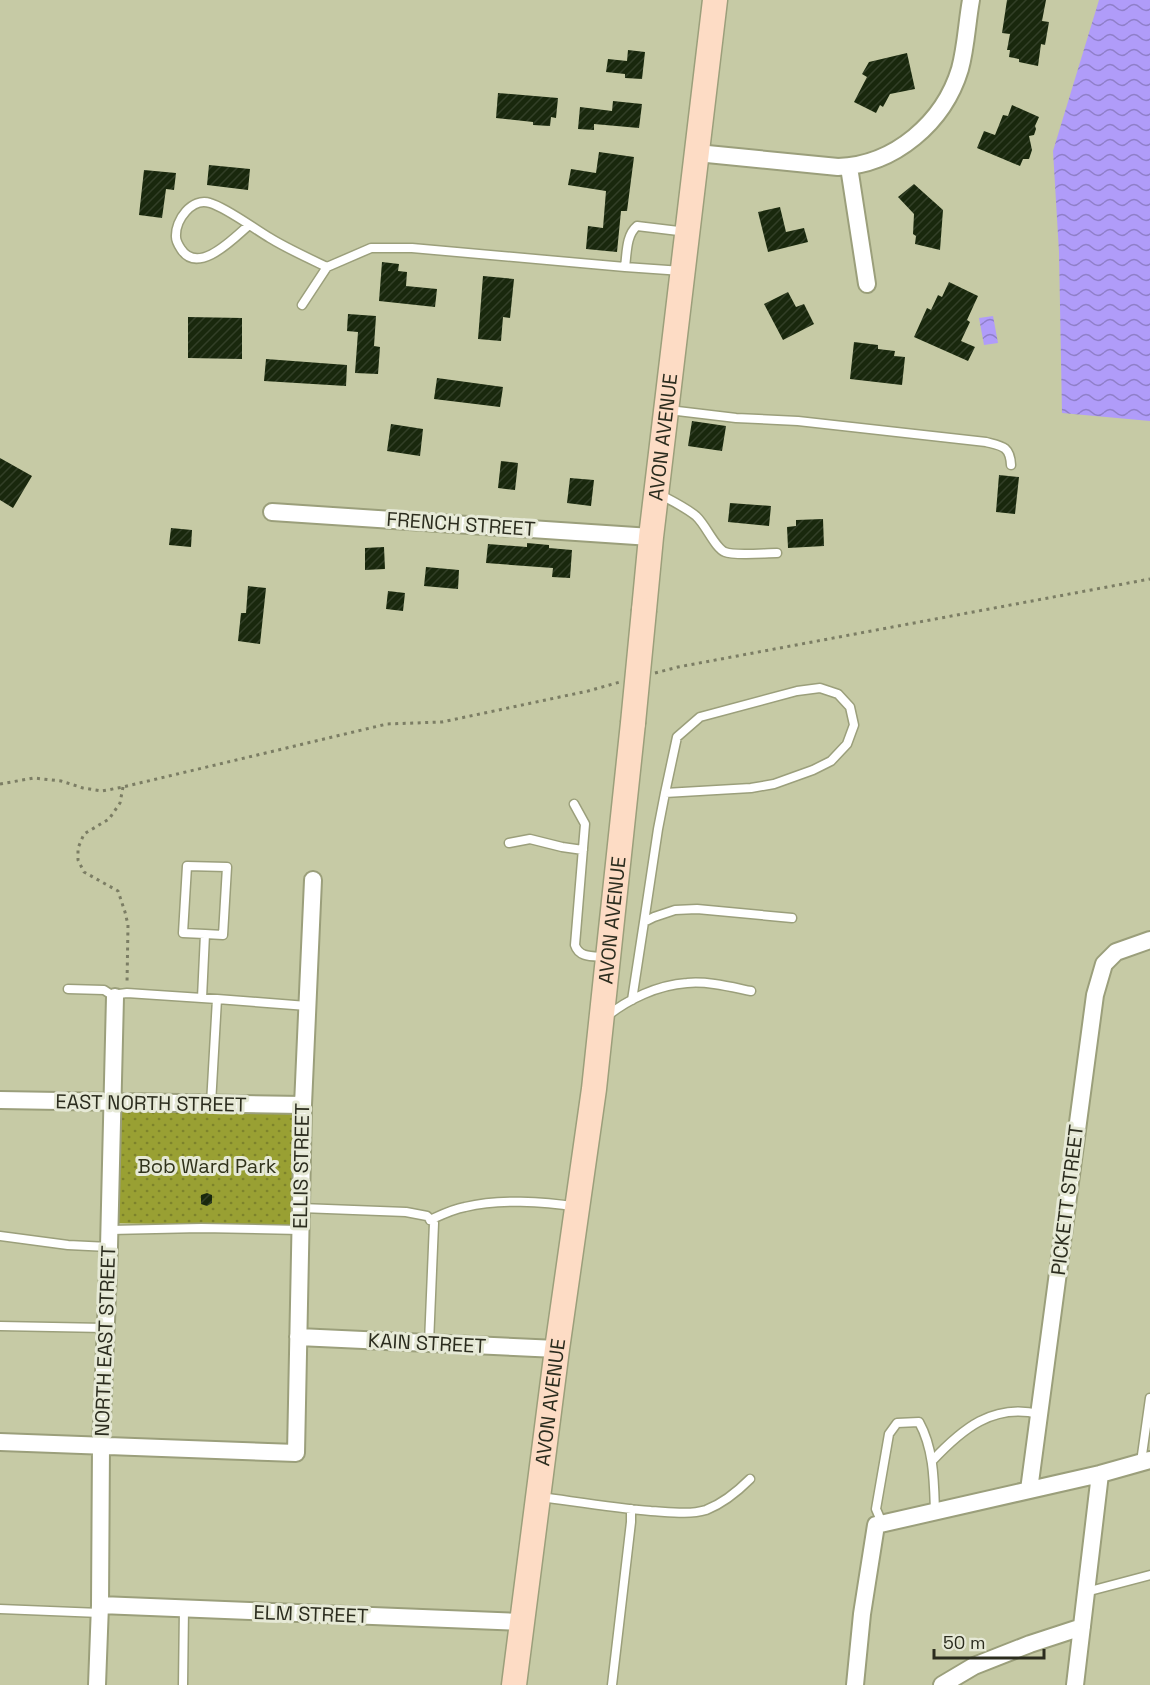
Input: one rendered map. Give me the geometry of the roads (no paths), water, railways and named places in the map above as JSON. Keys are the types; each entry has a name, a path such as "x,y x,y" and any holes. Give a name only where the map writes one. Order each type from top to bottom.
{"main road":[{"name":"AVON AVENUE","path":"514,1685 557,1349 594,1089 656,492 715,0"}],"street":[{"path":"697,153 849,167 881,158 901,148 928,125 953,88 960,67 971,0"},
{"path":"849,167 867,284"},
{"name":"FRENCH STREET","path":"272,512 651,537"},
{"name":"ELLIS STREET","path":"101,1446 296,1453 303,1105 313,879"},
{"name":"PICKETT STREET","path":"1029,1490 1095,995 1104,964 1116,952 1150,940"},
{"name":"NORTH EAST STREET","path":"97,1685 101,1446 110,1230 115,997"},
{"name":"EAST NORTH STREET","path":"0,1100 303,1105"},
{"name":"KAIN STREET","path":"298,1337 557,1349"},
{"path":"0,1442 101,1446"},
{"path":"855,1685 862,1614 876,1525 1100,1474 1146,1461"},
{"path":"1075,1685 1100,1474"},
{"name":"ELM STREET","path":"100,1609 184,1608 522,1622"},
{"path":"942,1685 974,1666 1082,1627"}],"lane":[{"path":"249,225 222,248 202,259 184,255 176,237 180,219 194,204 211,203 249,225 273,240 327,267"},
{"path":"625,267 629,236 637,226 687,232"},
{"path":"302,305 327,267 371,248 412,248 682,271"},
{"path":"666,410 736,418 798,421 986,442 1004,446 1009,453 1011,465"},
{"path":"656,492 696,516 707,528 720,550 727,554 777,554"},
{"path":"632,1000 658,829 665,793 677,737 700,717 796,691 820,688 838,694 850,707 854,724 848,744 831,761 813,770 774,784 751,788 665,793"},
{"path":"574,804 585,824 575,945 577,952 581,954 608,957"},
{"path":"509,843 530,839 583,850"},
{"path":"187,866 227,867 223,935 205,934 183,933 187,866"},
{"path":"644,922 654,916 675,910 698,909 792,918"},
{"path":"202,998 205,934"},
{"path":"601,1021 618,1007 632,1000 665,987 687,982 751,991"},
{"path":"69,989 104,990 115,997 126,993 307,1006"},
{"path":"211,1104 217,999"},
{"path":"430,1220 476,1204 551,1202 577,1207"},
{"path":"301,1208 406,1212 427,1216 434,1223 429,1343"},
{"path":"110,1230 201,1228 300,1230"},
{"path":"0,1236 68,1245 109,1247"},
{"path":"0,1326 105,1328"},
{"path":"1146,1461 1150,1398"},
{"path":"932,1461 946,1446 982,1419 1003,1412 1023,1410 1039,1414"},
{"path":"882,1523 876,1509 889,1434 897,1423 919,1422 926,1435 932,1461 935,1512"},
{"path":"538,1496 631,1509 680,1513 703,1511 719,1504 738,1491 750,1479"},
{"path":"612,1685 631,1509"},
{"path":"1086,1592 1150,1575"},
{"path":"183,1685 184,1608"},
{"path":"0,1609 100,1609"}],"water":[{"path":"1099,0 1150,0 1150,421 1062,413 1059,252 1053,151"},
{"path":"993,316 998,343 984,345 979,318"}],"park label":[{"name":"Bob Ward Park","path":"207,1166"}]}
